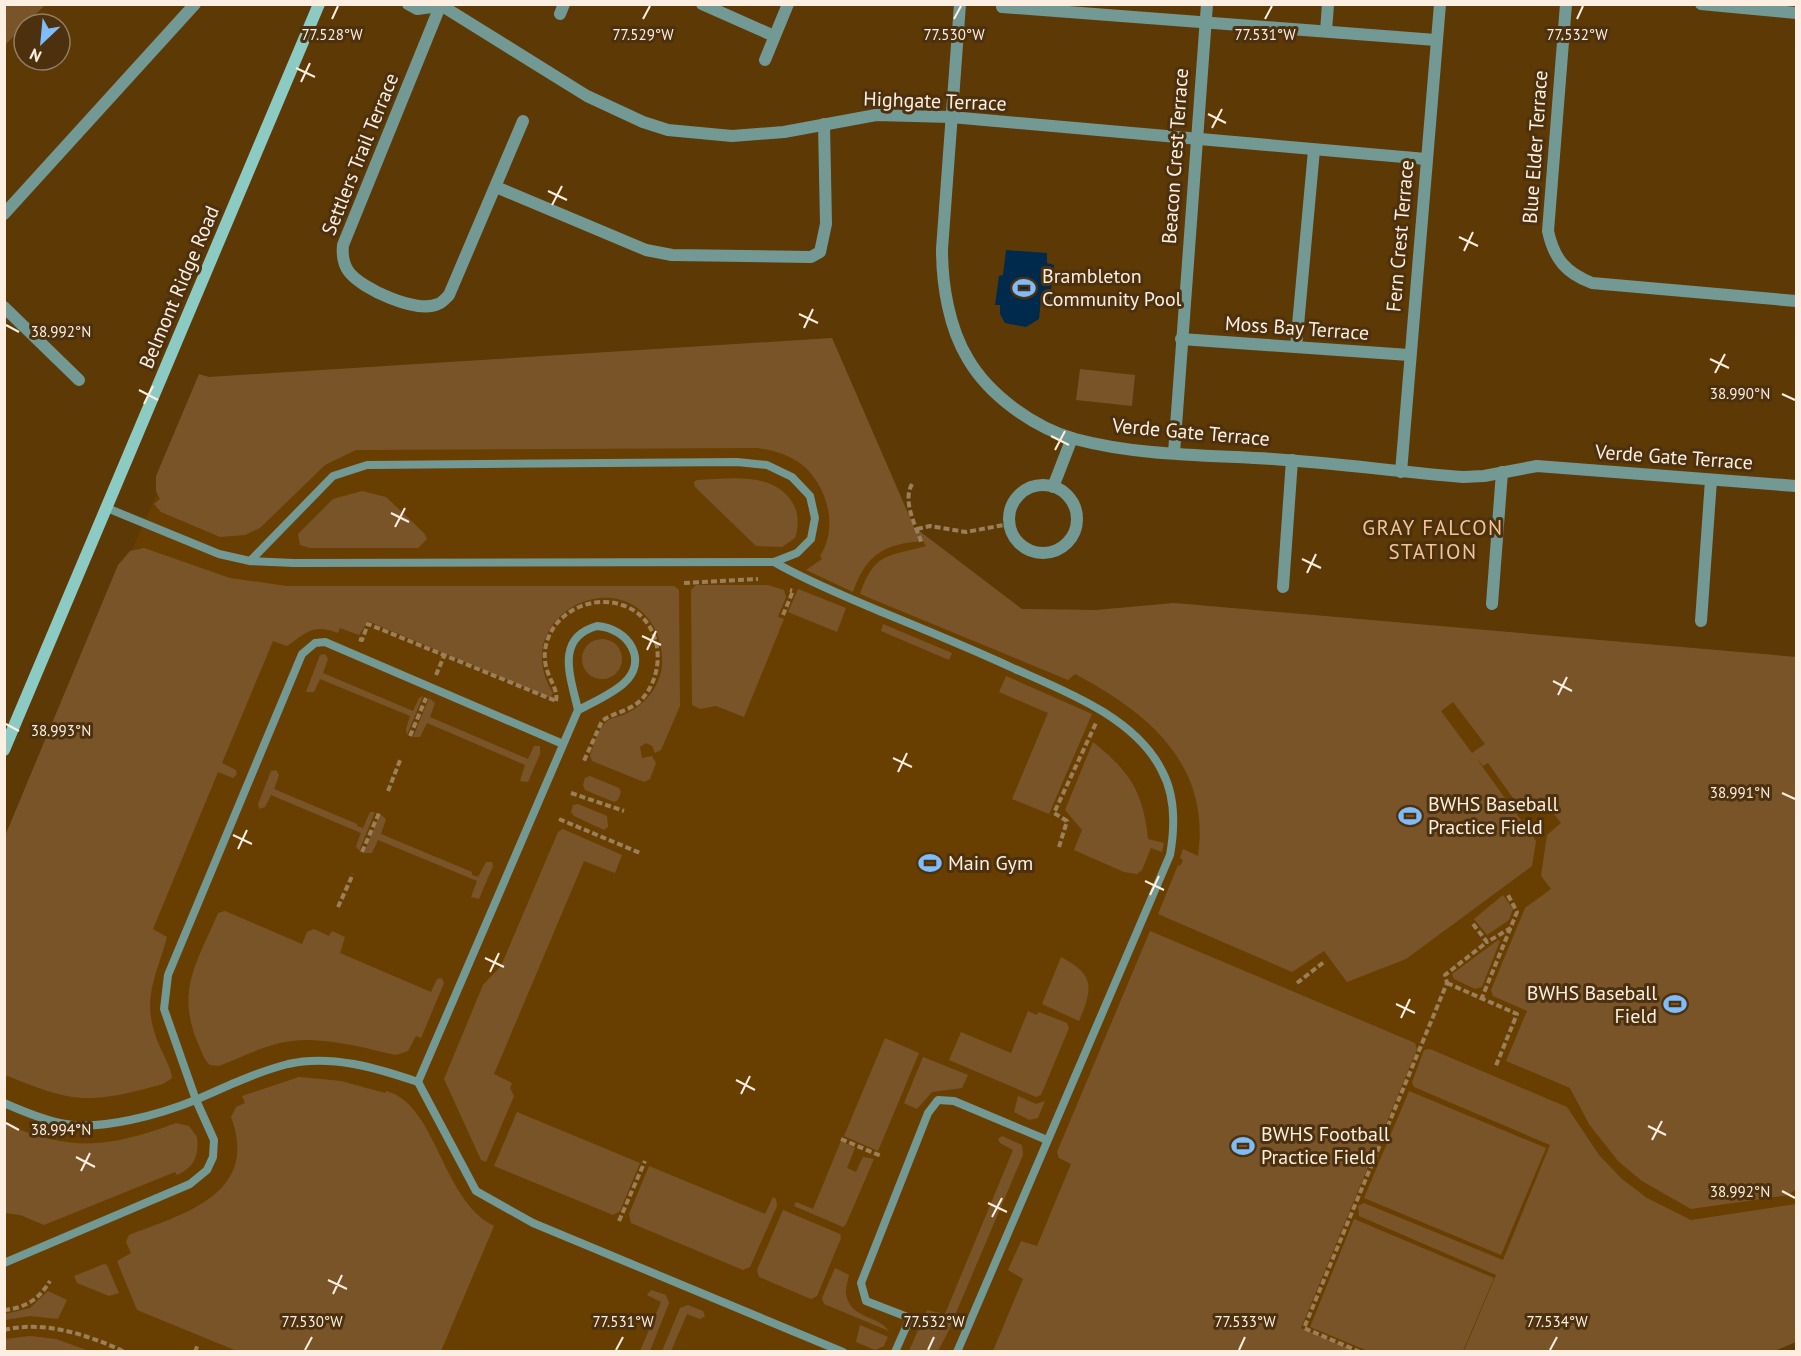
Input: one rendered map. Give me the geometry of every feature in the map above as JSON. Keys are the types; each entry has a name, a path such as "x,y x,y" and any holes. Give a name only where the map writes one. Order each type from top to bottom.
{"main road":[{"name":"Belmont Ridge Road","path":"4,750 319,4"}],"street":[{"path":"4,214 195,4"},
{"path":"408,4 417,9 440,5"},
{"path":"702,4 774,36"},
{"path":"765,60 788,4"},
{"name":"Verde Gate Terrace","path":"960,4 942,274 957,334 968,359 994,391 1019,411 1072,438 1124,449 1292,460 1462,477 1537,466 1797,486"},
{"name":"Beacon Crest Terrace","path":"1174,453 1207,4"},
{"path":"1326,32 1328,4"},
{"name":"Fern Crest Terrace","path":"1401,472 1440,4"},
{"name":"Blue Elder Terrace","path":"1566,4 1548,231 1552,249 1561,264 1575,276 1592,284 1797,301"},
{"path":"1701,4 1797,12"},
{"name":"Highgate Terrace","path":"440,5 587,96 643,122 668,130 732,136 784,132 876,115 951,117 1426,159"},
{"name":"Settlers Trail Terrace","path":"440,5 343,245 342,257 348,270 358,282 398,300 423,306 438,304 449,295 524,121"},
{"path":"1002,7 1083,8 1205,22 1436,40"},
{"path":"496,187 646,250 672,255 811,257 820,252 826,224 824,124"},
{"path":"1296,347 1314,150"},
{"path":"4,307 79,380"},
{"name":"Moss Bay Terrace","path":"1181,339 1409,355"},
{"path":"1053,487 1072,438"},
{"path":"1282,587 1292,460"},
{"path":"1492,604 1502,472"},
{"path":"1701,621 1711,480"},
{"path":"1041,485 1062,491 1075,509 1074,530 1061,547 1051,552 1029,550 1020,544 1009,524 1009,512 1020,493 1041,485"}],"lane":[{"path":"107,508 219,554 250,561 294,563 774,562 797,552 811,539 815,518 810,496 792,477 766,465 737,462 367,465 333,476 250,561"},
{"path":"774,562 803,579 984,654 1089,702 1134,736 1162,770 1172,803 1175,830 1170,855 957,1352"},
{"path":"417,1082 578,710 569,667 568,656 571,645 586,629 597,626 618,631 632,646 634,657 629,676 622,685 578,710"},
{"path":"4,1263 190,1185 207,1170 213,1157 214,1140 196,1100 164,1009 168,975 302,654 315,643 325,642 563,744"},
{"path":"4,1103 62,1124 108,1125 196,1100 225,1086 290,1064 344,1062 417,1082 476,1191 532,1223 843,1352"},
{"path":"896,1352 910,1318 866,1301 861,1283 928,1113 938,1100 954,1101 1047,1140"}],"path":[{"path":"912,484 908,491 909,505 922,544"},
{"path":"917,529 930,525 966,532 1009,524"},
{"path":"684,583 768,578"},
{"path":"783,615 793,591 785,587"},
{"path":"556,701 557,695 545,668 544,654 548,638 564,615 580,606 602,602 622,605 643,618 654,635 658,652 659,666 651,686 633,707 602,721 584,764"},
{"path":"354,637 362,640 368,624 562,704"},
{"path":"436,675 444,656"},
{"path":"410,736 427,697"},
{"path":"1059,847 1067,820 1054,813 1101,711"},
{"path":"388,790 401,758"},
{"path":"571,793 624,811"},
{"path":"362,852 379,813"},
{"path":"559,819 640,854"},
{"path":"338,907 353,874"},
{"path":"1480,1000 1517,912 1508,895"},
{"path":"1473,924 1487,942"},
{"path":"1360,1352 1304,1328 1447,983 1445,975 1487,942 1511,928"},
{"path":"1297,983 1324,962"},
{"path":"1447,983 1480,1000 1517,1014 1495,1068"},
{"path":"841,1139 881,1156"},
{"path":"619,1221 645,1161"},
{"path":"4,1310 19,1309 32,1302 50,1281"},
{"path":"4,1330 17,1327 73,1331 125,1352"},
{"path":"195,1352 198,1344"}],"shaded area":[{"path":"4,5 45,5 38,12 12,12 12,38 5,45"},
{"path":"832,338 914,527 1022,609 1096,610 1174,603 1796,657 1796,1342 1772,1351 5,1352 5,848 88,648 209,377"},
{"path":"832,338 914,527 1022,609 1096,610 1174,603 1796,657 1796,1189 1789,1195 1691,1209 1642,1181 1618,1161 1589,1124 1570,1088 1506,1061 1527,1011 1493,996 1491,990 1525,908 1551,889 1541,876 1547,835 1561,823 1541,797 1523,812 1488,763 1483,766 1476,758 1536,841 1532,866 1406,959 1347,982 1324,951 1292,972 1158,914 1178,865 1180,866 1183,860 1180,858 1183,849 1198,856 1199,824 1195,795 1184,769 1169,746 1150,725 1102,689 1075,674 1068,680 860,594 871,570 877,563 892,555 926,546 923,541 897,545 878,553 864,568 853,592 806,570 822,559 820,556 826,544 829,518 827,504 816,480 807,469 792,458 757,448 356,450 325,465 260,528 245,535 220,537 161,512 154,504 160,499 156,491 156,476 199,374 209,377","holes":["1453,702 1485,744 1472,753 1441,711"]},
{"path":"1080,369 1135,375 1132,406 1076,400"},
{"path":"736,478 774,485 784,492 796,510 798,519 795,538 782,547 756,546 695,487 694,482"},
{"path":"362,491 386,497 424,533 427,539 418,548 310,548 300,545 298,534 333,499"},
{"path":"144,548 230,578 287,586 674,586 679,590 680,706 661,750 655,753 652,746 646,743 640,747 642,758 652,756 656,763 650,779 644,782 592,761 590,755 603,725 630,712 642,703 656,686 662,667 662,651 656,631 640,610 619,599 596,598 574,606 556,621 544,641 542,666 553,693 550,698 368,621 359,635 340,628 338,633 316,629 287,646 273,641 222,763 236,770 237,774 233,778 218,772 153,929 167,937 153,984 151,1020 172,1078 163,1084 138,1091 99,1098 67,1096 49,1091 5,1075 5,836 118,565 130,551"},
{"path":"696,585 768,585 784,590 786,597 778,617 784,619 744,717 716,706 700,709 692,705 691,590"},
{"path":"798,589 846,608 837,632 788,612"},
{"path":"883,624 952,653 949,660 881,631"},
{"path":"602,639 616,645 622,659 616,673 602,679 588,673 582,659 588,645"},
{"path":"325,654 328,659 323,673 413,711 419,698 423,696 407,735 406,729 410,716 320,679 314,692 306,692 320,655"},
{"path":"1006,676 1092,714 1049,814 1012,799 1048,713 999,692"},
{"path":"429,698 435,703 430,717 528,759 534,746 540,746 540,754 528,782 520,781 525,765 427,723 420,737 413,737"},
{"path":"1093,742 1116,763 1132,784 1142,808 1148,839 1164,843 1162,852 1151,848 1142,870 1137,874 1124,872 1074,850 1082,830 1065,810"},
{"path":"276,770 279,775 274,789 357,824 357,826 363,828 370,812 375,812 359,851 356,846 361,833 271,795 265,807 259,809 258,804 271,771"},
{"path":"590,776 619,788 621,792 618,800 614,802 585,790 583,785 585,778"},
{"path":"578,804 607,816 608,827 604,830 574,816 571,812 573,805"},
{"path":"380,814 386,819 381,834 472,872 472,875 478,877 486,862 492,862 493,866 479,899 471,897 477,881 378,840 372,853 364,853"},
{"path":"563,829 622,855 615,873 584,861 494,1074 512,1083 510,1088 514,1096 486,1162 481,1160 444,1079 483,985 501,966 558,832"},
{"path":"1503,895 1513,909 1509,920 1487,935 1474,919"},
{"path":"225,911 302,944 307,932 314,929 329,936 332,931 345,937 340,953 431,992 437,979 442,978 444,983 421,1038 416,1036 408,1051 396,1055 353,1045 309,1040 280,1043 219,1066 210,1065 202,1054 191,1023 189,990 197,961 218,913"},
{"path":"1150,931 1415,1043 1417,1049 1301,1328 1356,1351 993,1351 1023,1279 1008,1270 1021,1241 1037,1246 1071,1164 1059,1158 1057,1152"},
{"path":"1498,940 1500,941 1482,987 1475,989 1454,979 1452,974"},
{"path":"1061,957 1080,970 1088,983 1087,1000 1079,1021 1042,1004"},
{"path":"1028,1011 1036,1015 1039,1012 1067,1023 1069,1028 1041,1095 1036,1097 949,1060 961,1032 1011,1053"},
{"path":"885,1038 919,1053 878,1151 844,1136"},
{"path":"1430,1049 1567,1107 1599,1155 1622,1179 1647,1198 1691,1220 1796,1204 1796,1342 1772,1352 1464,1351 1496,1275 1359,1216 1358,1206 1364,1203 1503,1260 1550,1145 1414,1087 1412,1082 1424,1050"},
{"path":"923,1057 968,1075 962,1088 932,1092 917,1109 904,1103"},
{"path":"299,1077 341,1081 385,1093 386,1091 403,1099 417,1114 429,1133 462,1196 476,1213 494,1226 441,1351 237,1351 137,1310 117,1261 131,1253 126,1242 129,1235 172,1219 212,1197 226,1183 235,1165 237,1143 231,1117 236,1107 245,1103 242,1096"},
{"path":"1409,1091 1546,1148 1501,1255 1364,1198"},
{"path":"1018,1096 1036,1104 1045,1101 1038,1118 1029,1120 1014,1112"},
{"path":"517,1112 640,1163 620,1211 613,1215 494,1166"},
{"path":"176,1123 189,1126 197,1137 195,1160 183,1172 177,1175 175,1172 44,1225 20,1215 5,1213 5,1124 51,1139 71,1143 90,1143 130,1138"},
{"path":"1002,1136 1022,1145 1023,1155 947,1334 938,1351 909,1351 927,1310 945,1314 1013,1150 1000,1143 998,1139"},
{"path":"841,1141 855,1148 847,1168 856,1172 863,1157 874,1159 843,1227 794,1206 796,1202 813,1209"},
{"path":"649,1166 765,1214 773,1197 776,1199 777,1206 750,1267 743,1270 631,1223 629,1214"},
{"path":"783,1210 840,1234 841,1238 817,1296 811,1299 759,1277 757,1270"},
{"path":"1354,1219 1494,1278 1463,1351 1368,1351 1310,1327"},
{"path":"104,1264 107,1265 119,1293 109,1296 77,1283 74,1276"},
{"path":"835,1268 849,1275 846,1294 853,1308 889,1331 824,1304 822,1298"},
{"path":"651,1290 666,1295 669,1303 650,1351 640,1351 661,1302 647,1295"},
{"path":"48,1291 67,1300 58,1319 30,1316 5,1320 5,1314 30,1308"},
{"path":"688,1305 703,1311 705,1316 700,1319 687,1314 671,1351 662,1351 680,1308"},
{"path":"860,1325 888,1337 884,1346 875,1350 856,1342"},
{"path":"30,1336 56,1339 89,1351 5,1351 5,1339"}],"water":[{"name":"Brambleton Community Pool","path":"1006,250 1047,253 1047,263 1054,265 1050,300 1041,299 1039,319 1026,327 1005,323 1000,314 1000,305 995,305 999,276 1003,275"}],"place":[{"name":"Brambleton Community Pool","path":"1024,288"},
{"name":"BWHS Baseball Practice Field","path":"1410,816"},
{"name":"Main Gym","path":"930,863"},
{"name":"BWHS Baseball Field","path":"1675,1004"},
{"name":"BWHS Football Practice Field","path":"1243,1146"}],"district":[{"name":"GRAY FALCON STATION","path":"1433,539"}]}
